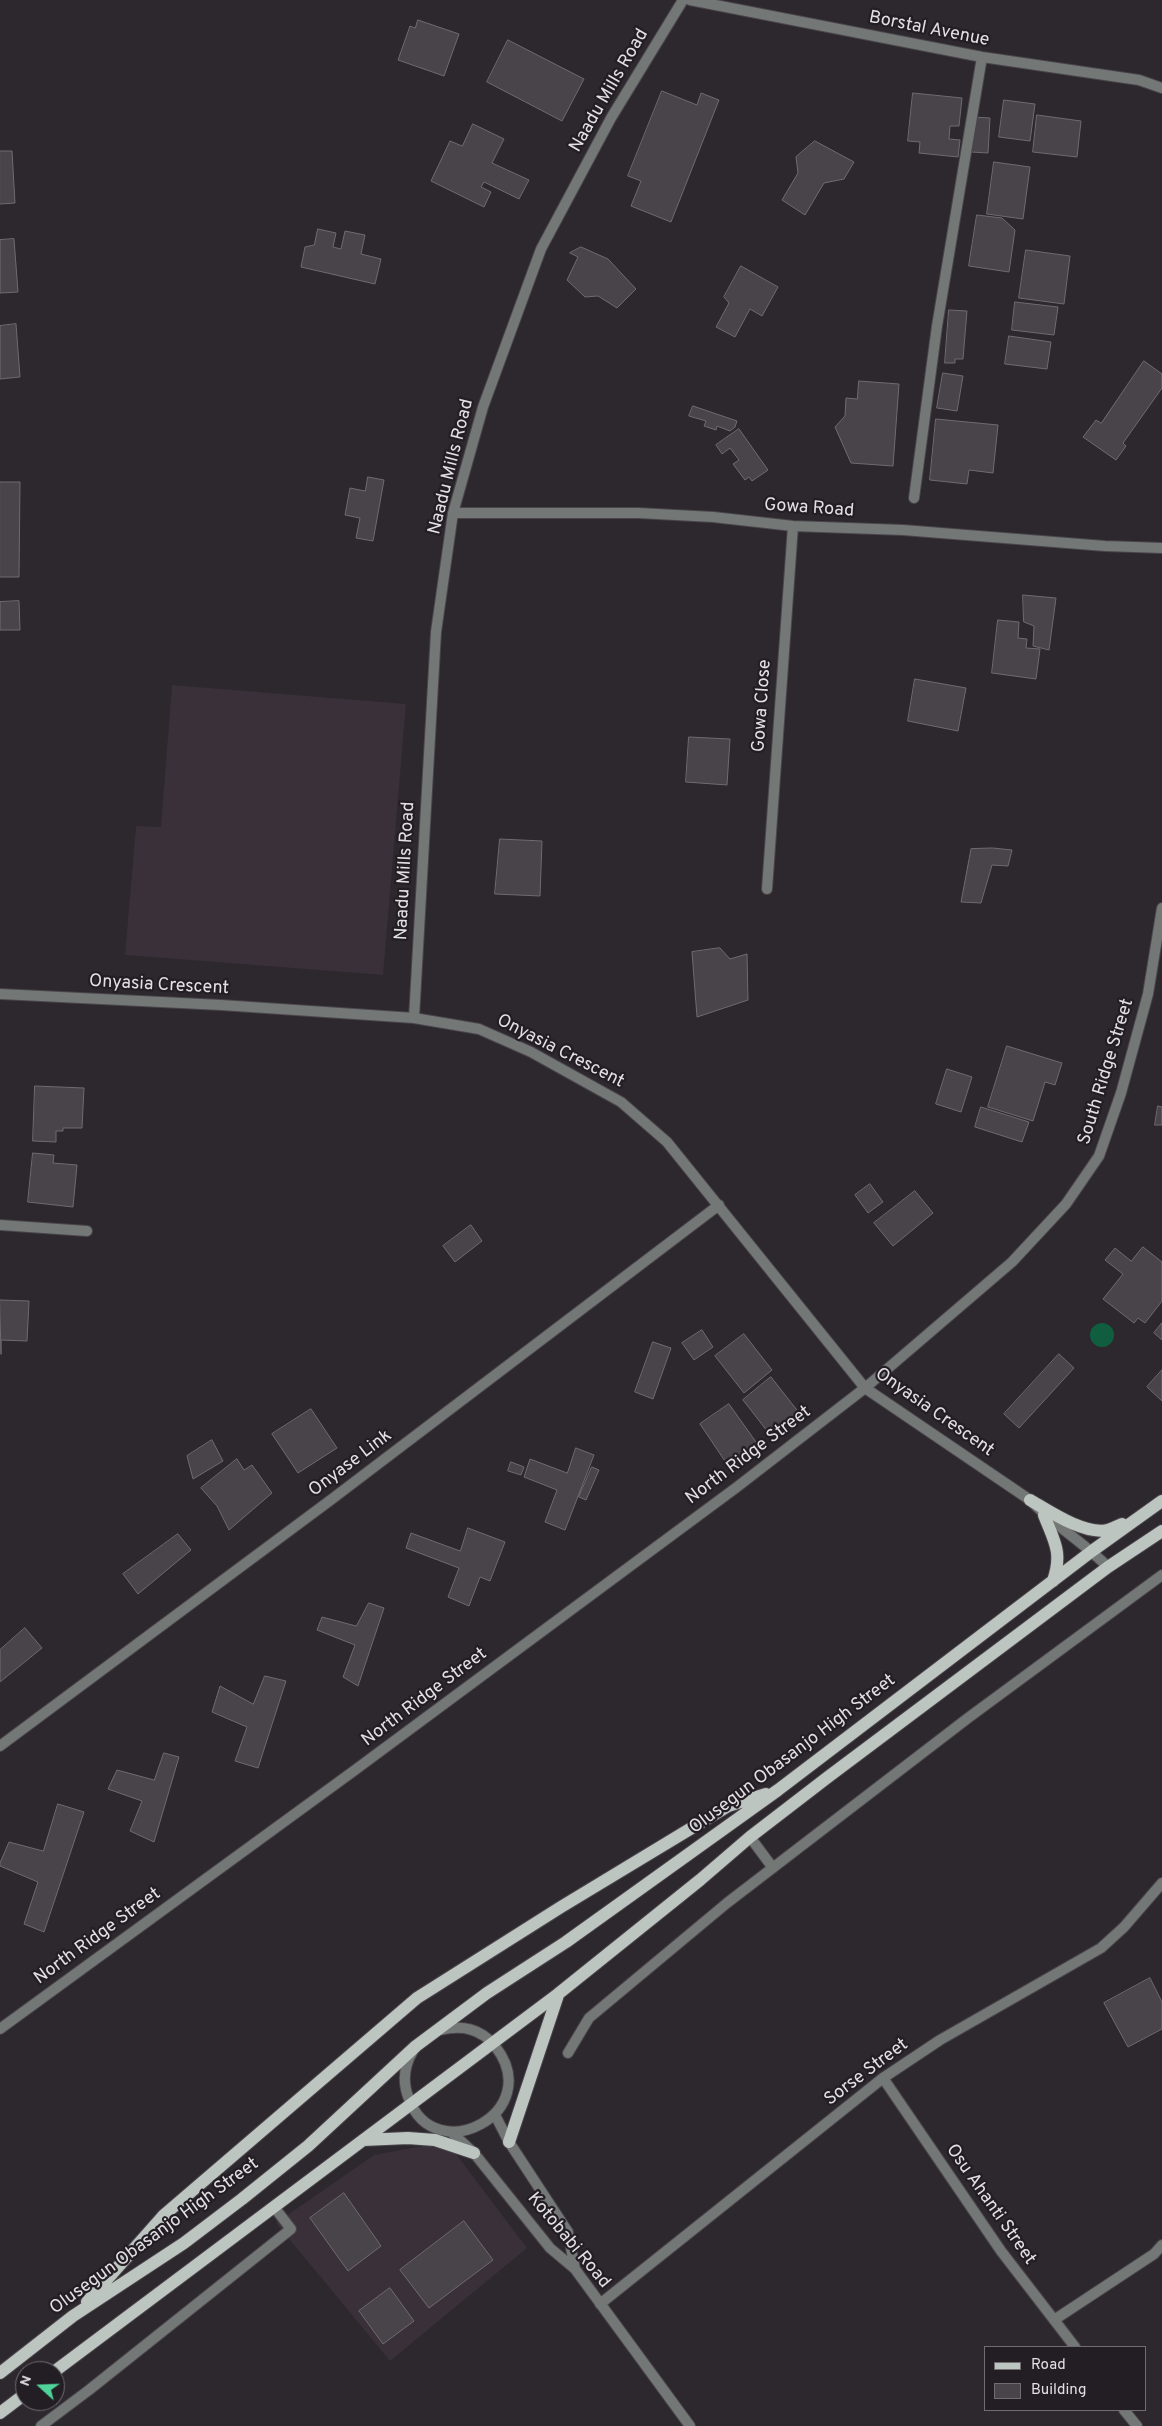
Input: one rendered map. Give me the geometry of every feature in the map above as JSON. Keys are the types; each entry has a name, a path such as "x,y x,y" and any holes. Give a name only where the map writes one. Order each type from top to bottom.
{"main road":[{"path":"1030,1500 1066,1520 1092,1530 1106,1530 1143,1516"},
{"name":"Olusegun Obasanjo High Street","path":"0,2373 74,2316 184,2243 242,2199 308,2146 416,2046 440,2030 487,1993 566,1942 778,1790 1092,1551 1162,1501"},
{"path":"1044,1515 1057,1550 1059,1564 1052,1582"},
{"path":"65,2364 558,1994 700,1880 750,1837 1108,1567 1162,1531"},
{"path":"74,2316 164,2215 416,1998 561,1907 728,1806 778,1790"},
{"path":"509,2142 558,1994"},
{"path":"363,2140 408,2138 435,2140 474,2152"},
{"path":"0,2413 15,2402"}],"street":[{"name":"Naadu Mills Road","path":"414,1018 436,632 453,513 483,407 542,249 611,118 683,0"},
{"name":"Borstal Avenue","path":"690,0 982,57 1139,80 1162,88"},
{"path":"914,498 937,326 982,57"},
{"name":"Gowa Road","path":"453,513 638,513 713,517 793,526 903,530 1066,543 1162,548"},
{"name":"Gowa Close","path":"767,889 793,526"},
{"name":"South Ridge Street","path":"865,1388 1012,1262 1066,1204 1099,1156 1121,1092 1148,994 1162,908"},
{"name":"Onyasia Crescent","path":"0,994 414,1018 479,1029 578,1076 621,1102 667,1142 865,1388 1030,1500 1044,1515 1092,1551 1108,1567"},
{"name":"Onyase Link","path":"0,1746 340,1493 719,1205"},
{"path":"0,1225 87,1231"},
{"name":"North Ridge Street","path":"0,2029 596,1592 865,1388"},
{"path":"568,2053 583,2025 600,2008 773,1868 968,1718 1162,1575"},
{"path":"750,1837 773,1868"},
{"name":"Sorse Street","path":"600,2304 883,2078 940,2040 1101,1948 1124,1927 1162,1883"},
{"name":"Olusegun Obasanjo High Street","path":"440,2030 455,2026 470,2029 484,2035 505,2059 509,2078 506,2098 495,2115 482,2125 467,2131 450,2132"},
{"path":"416,2046 408,2060 404,2075 406,2091 411,2106 421,2118 435,2127 450,2132"},
{"name":"Osu Ahanti Street","path":"883,2078 1001,2251 1074,2346"},
{"path":"495,2115 509,2142 568,2232 575,2269"},
{"name":"Kotobabi Road","path":"450,2132 474,2152 550,2248 575,2269 690,2426"},
{"path":"41,2426 292,2229 274,2207"},
{"path":"1054,2320 1154,2254 1162,2245"},
{"path":"1125,2411 1137,2426"}],"shaded area":[{"path":"172,685 406,704 383,975 125,955 136,826 161,827"},
{"path":"1102,1323 1110,1327 1114,1335 1110,1343 1102,1347 1094,1343 1090,1335 1094,1327"},
{"path":"427,2145 456,2154 527,2248 390,2361 276,2223 374,2155"}],"building":[{"path":"418,20 459,34 444,76 398,60 410,26 415,28"},
{"path":"508,40 584,79 562,121 487,82"},
{"path":"662,91 697,105 701,93 719,100 671,222 631,206 641,181 628,176"},
{"path":"913,93 962,98 959,126 950,126 949,139 960,140 958,157 919,153 920,142 908,141"},
{"path":"1004,100 1035,104 1030,141 999,137"},
{"path":"1037,115 1081,121 1077,157 1033,152"},
{"path":"973,117 990,118 988,153 971,152"},
{"path":"473,124 504,139 492,163 529,180 519,199 484,182 481,187 491,192 484,207 431,181 450,141 462,146"},
{"path":"815,141 854,162 844,179 824,183 805,215 782,200 798,173 796,157"},
{"path":"0,151 12,151 15,203 0,204"},
{"path":"994,162 1030,167 1023,219 987,214"},
{"path":"977,215 1002,218 1015,230 1009,272 969,266"},
{"path":"318,229 336,233 333,247 341,249 345,231 365,235 361,254 381,259 375,284 301,267 305,247 314,245"},
{"path":"14,239 18,292 0,293 0,240"},
{"path":"581,247 608,259 636,289 617,308 598,296 585,297 567,280 578,257 570,253"},
{"path":"1026,250 1070,256 1064,304 1019,298"},
{"path":"741,266 778,287 762,316 750,309 735,337 716,327 729,303 724,297"},
{"path":"1015,302 1058,307 1054,335 1012,330"},
{"path":"949,310 967,311 963,359 955,359 955,363 945,363"},
{"path":"16,324 20,377 0,379 0,326"},
{"path":"1009,336 1051,342 1047,369 1005,364"},
{"path":"1144,361 1162,374 1162,388 1123,443 1126,446 1116,460 1083,437 1096,420 1101,423"},
{"path":"943,373 963,376 957,411 937,408"},
{"path":"859,381 899,384 893,466 851,463 835,427 845,416 846,398 857,399"},
{"path":"693,406 737,421 735,427 730,431 717,426 716,430 704,426 706,421 689,416"},
{"path":"936,419 998,425 993,473 969,470 967,484 930,480"},
{"path":"739,429 768,470 752,481 749,477 745,480 733,464 739,460 730,448 722,454 716,445"},
{"path":"368,477 384,480 373,541 356,538 360,518 345,515 350,488 365,491"},
{"path":"0,482 20,482 19,577 0,577"},
{"path":"1023,595 1056,598 1049,650 1033,646 1034,626 1024,622"},
{"path":"19,601 20,630 0,630 0,602"},
{"path":"998,620 1019,622 1018,638 1027,639 1026,648 1040,649 1036,679 992,673"},
{"path":"915,679 966,688 958,731 908,721"},
{"path":"689,737 730,739 727,785 686,782"},
{"path":"500,839 542,841 540,896 495,894"},
{"path":"993,848 1012,850 1008,866 992,865 981,903 961,902 971,849"},
{"path":"720,948 730,959 747,954 748,1000 697,1017 692,952"},
{"path":"1007,1046 1062,1063 1055,1085 1045,1082 1033,1121 988,1107"},
{"path":"947,1069 972,1077 961,1112 936,1104"},
{"path":"35,1086 84,1088 82,1128 63,1128 63,1131 56,1131 56,1142 33,1141"},
{"path":"1158,1106 1162,1107 1162,1125 1155,1125"},
{"path":"981,1107 1029,1122 1022,1142 975,1127"},
{"path":"33,1153 54,1155 53,1163 77,1165 73,1207 28,1202"},
{"path":"870,1184 883,1202 868,1213 855,1195"},
{"path":"915,1191 933,1213 893,1246 874,1223"},
{"path":"471,1225 482,1241 455,1262 443,1246"},
{"path":"1143,1247 1162,1262 1162,1301 1145,1323 1138,1318 1134,1323 1103,1299 1123,1274 1105,1260 1115,1248 1131,1261"},
{"path":"0,1300 29,1301 27,1341 1,1340 1,1354"},
{"path":"1162,1323 1162,1340 1154,1333"},
{"path":"702,1330 713,1347 694,1360 682,1343"},
{"path":"744,1334 772,1370 744,1393 715,1356"},
{"path":"653,1342 671,1348 653,1399 635,1392"},
{"path":"1059,1354 1074,1368 1019,1428 1004,1414"},
{"path":"1162,1370 1162,1401 1147,1387"},
{"path":"771,1377 800,1414 771,1436 743,1400"},
{"path":"729,1404 761,1449 731,1470 700,1424"},
{"path":"311,1409 337,1448 298,1473 272,1434"},
{"path":"212,1440 223,1461 193,1479 187,1456"},
{"path":"576,1448 594,1455 565,1530 545,1522 557,1490 524,1477 530,1459 567,1473"},
{"path":"237,1459 244,1470 252,1465 272,1493 229,1530 217,1506 201,1488"},
{"path":"511,1462 524,1467 521,1475 508,1471"},
{"path":"592,1467 599,1470 586,1500 579,1497"},
{"path":"468,1528 505,1542 490,1581 480,1577 469,1606 448,1597 459,1568 406,1548 411,1533 460,1551"},
{"path":"178,1534 191,1550 138,1594 123,1574"},
{"path":"369,1603 384,1608 358,1686 343,1677 355,1645 317,1630 322,1617 356,1626"},
{"path":"25,1628 42,1648 0,1682 0,1650"},
{"path":"265,1676 286,1681 258,1768 235,1761 247,1727 212,1712 220,1686 253,1704"},
{"path":"164,1753 179,1757 154,1842 130,1831 142,1801 108,1789 117,1770 154,1780"},
{"path":"58,1804 84,1812 44,1932 24,1924 38,1882 0,1866 0,1863 9,1842 43,1851"},
{"path":"1150,1978 1162,2002 1162,2029 1128,2047 1104,2003"},
{"path":"344,2193 381,2246 348,2271 310,2218"},
{"path":"464,2221 493,2260 429,2308 400,2270"},
{"path":"390,2288 414,2321 383,2344 359,2311"}]}
